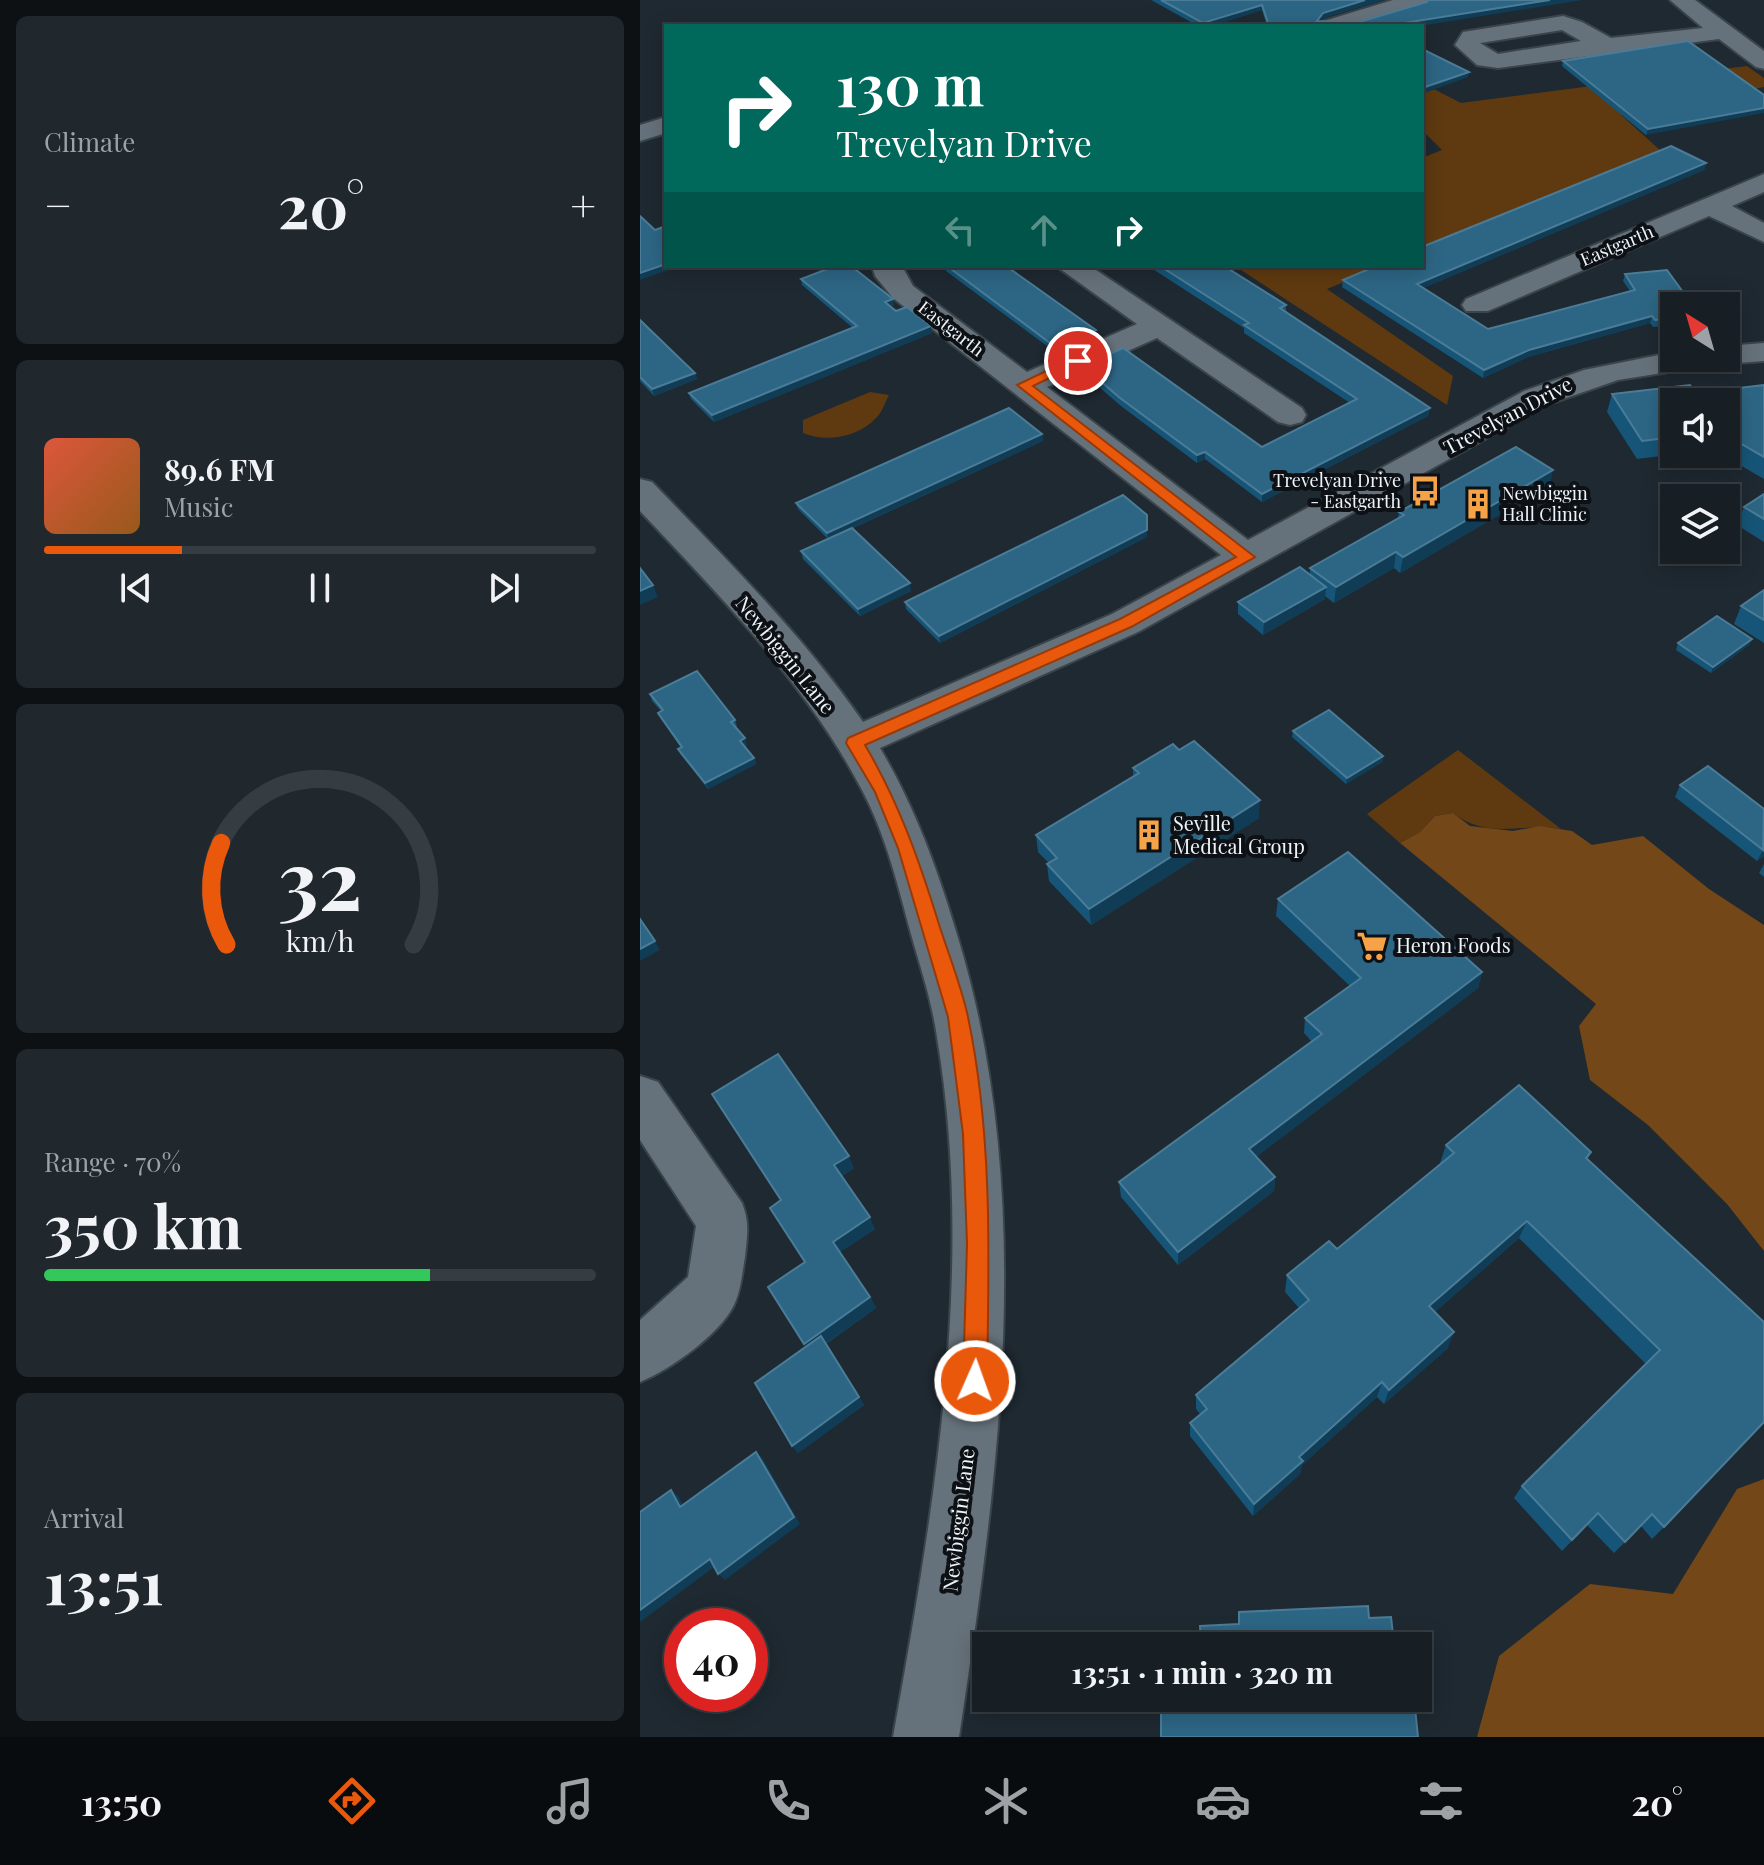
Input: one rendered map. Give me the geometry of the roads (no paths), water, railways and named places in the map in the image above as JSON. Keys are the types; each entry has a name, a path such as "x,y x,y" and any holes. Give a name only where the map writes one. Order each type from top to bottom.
{"street":[{"path":"1339,24 1417,0"},
{"path":"1681,0 1764,62"},
{"path":"1603,45 1721,32"},
{"path":"640,133 664,126"},
{"name":"Eastgarth","path":"1477,305 1762,187"},
{"path":"1711,206 1764,234"},
{"name":"Eastgarth","path":"888,268 903,292 1247,557"},
{"path":"1074,268 1290,415"},
{"path":"1024,385 1159,326"},
{"path":"1740,354 1764,352"},
{"name":"Trevelyan Drive","path":"854,743 1125,623 1535,398 1584,377 1635,364 1660,362"},
{"name":"Newbiggin Lane","path":"640,490 789,654 854,743 883,791 930,916 958,1017 973,1134 978,1244 975,1381 956,1563 926,1737"},
{"path":"640,1098 723,1221 713,1290 674,1330 640,1354"}],"place":[{"name":"Trevelyan Drive - Eastgarth","path":"1425,491"},
{"name":"Newbiggin Hall Clinic","path":"1478,504"},
{"name":"Seville Medical Group","path":"1149,835"},
{"name":"Heron Foods","path":"1372,946"}]}
